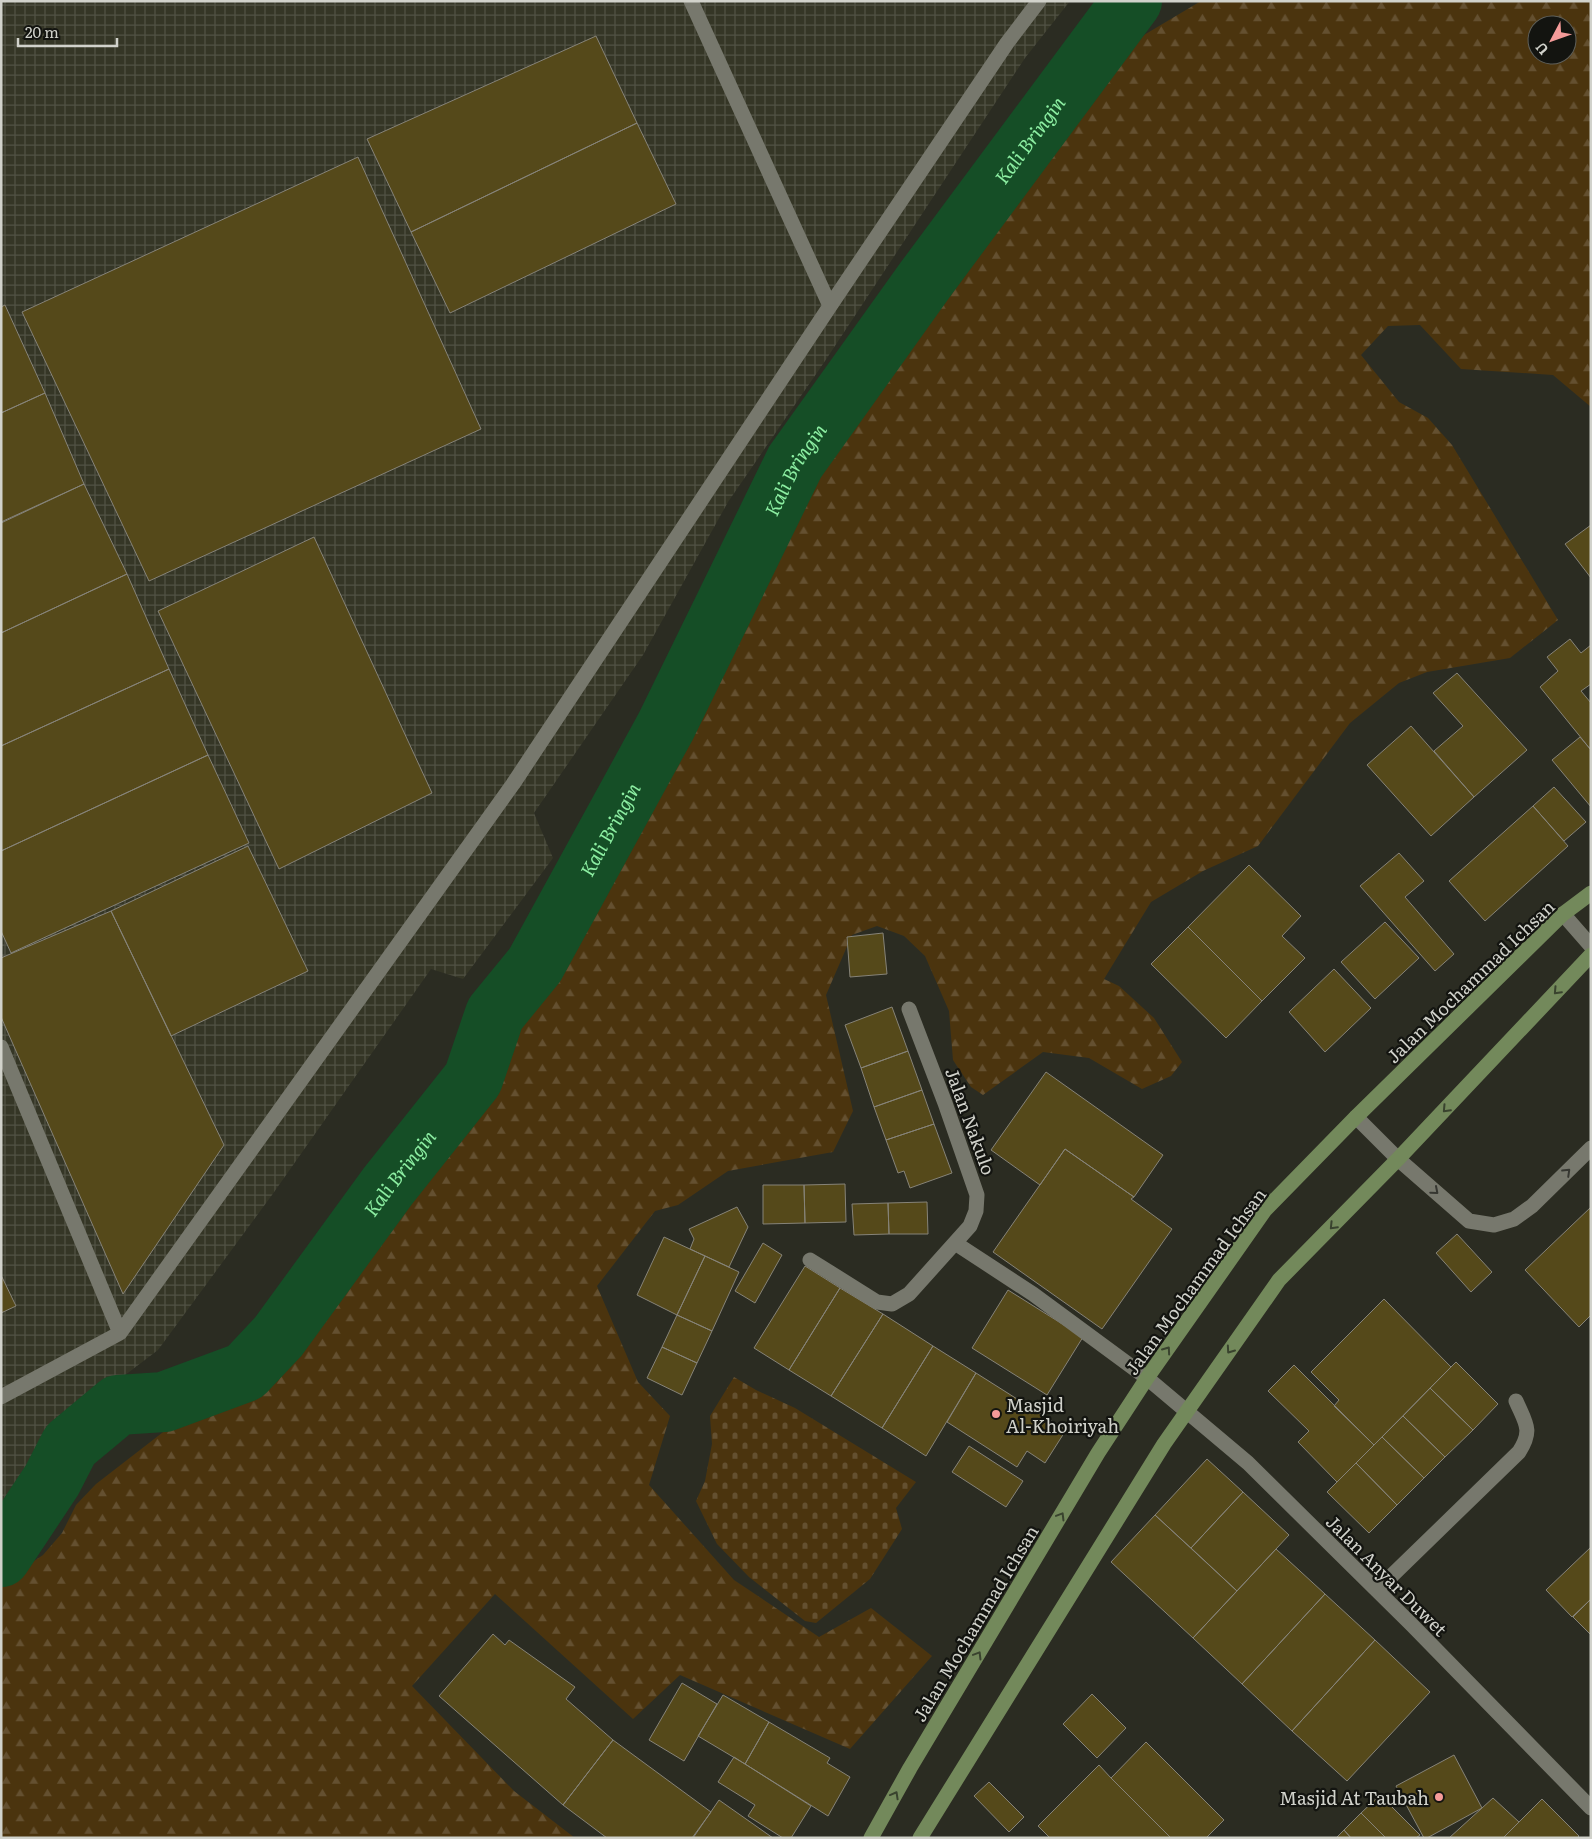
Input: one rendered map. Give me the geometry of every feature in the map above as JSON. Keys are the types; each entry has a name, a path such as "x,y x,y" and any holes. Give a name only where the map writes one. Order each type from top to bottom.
{"main road":[{"name":"Jalan Mochammad Ichsan","path":"871,1838 910,1768 1098,1453 1147,1378 1265,1210 1563,914 1591,893"},
{"path":"920,1838 1164,1444 1279,1280 1398,1159 1591,955"}],"street":[{"path":"691,1 830,306"},
{"path":"1,1397 120,1333 513,784 830,306 1008,43 1039,1"},
{"path":"1563,914 1591,946"},
{"name":"Jalan Nakulo","path":"810,1260 877,1302 892,1304 908,1294 955,1243 970,1226 976,1211 977,1195 945,1102 909,1009"},
{"path":"1,1047 120,1333"},
{"path":"1356,1118 1398,1159 1469,1221 1494,1226 1514,1219 1532,1206 1591,1148"},
{"path":"955,1243 1033,1294 1147,1378"},
{"name":"Jalan Anyar Duwet","path":"1147,1378 1248,1463 1377,1590 1591,1808"},
{"path":"1377,1590 1519,1452 1528,1439 1526,1425 1516,1401"}],"shaded area":[{"path":"1,1 1070,1 1025,58 825,361 728,502 643,655 534,813 553,858 463,979 431,969 272,1195 158,1350 78,1411 26,1478 1,1520"}],"green space":[{"path":"1201,1 1591,1 1591,407 1553,375 1461,369 1420,325 1388,326 1361,355 1399,402 1428,418 1452,445 1558,620 1510,658 1427,672 1399,683 1350,723 1258,846 1203,871 1151,902 1104,979 1119,986 1154,1018 1182,1062 1171,1076 1142,1089 1089,1058 1043,1052 983,1095 971,1087 953,1060 949,1011 925,956 904,936 877,926 852,935 826,995 853,1111 833,1152 728,1171 678,1205 655,1211 597,1286 638,1382 670,1416 649,1485 734,1580 819,1637 871,1608 932,1656 850,1749 680,1675 633,1719 495,1594 412,1686 514,1791 575,1838 1,1838 1,1583 43,1555 62,1533 76,1505 96,1484 180,1419 240,1403 277,1379 323,1317 392,1202 500,1063 623,855 682,723 787,523 884,382 983,220 1144,35"},
{"path":"734,1377 756,1390 795,1408 916,1482 896,1508 902,1529 870,1579 816,1623 805,1621 749,1577 717,1544 696,1501 705,1481 712,1444 710,1416"}],"building":[{"path":"596,36 637,123 411,232 367,139"},
{"path":"637,123 676,204 450,313 411,232"},
{"path":"358,157 481,429 149,581 22,312"},
{"path":"5,305 45,393 1,413 1,307"},
{"path":"45,393 84,484 1,522 1,413"},
{"path":"84,484 127,574 1,633 1,523"},
{"path":"1591,525 1591,578 1565,544"},
{"path":"314,537 432,793 279,869 158,611"},
{"path":"127,574 169,669 1,746 1,633"},
{"path":"1570,639 1581,653 1591,645 1591,684 1581,691 1591,703 1591,750 1540,687 1558,671 1547,657"},
{"path":"169,669 208,755 1,851 1,746"},
{"path":"1457,673 1527,750 1474,797 1434,751 1463,726 1433,693"},
{"path":"1411,726 1474,797 1431,836 1367,765"},
{"path":"1580,737 1591,750 1591,807 1552,760"},
{"path":"208,755 249,843 11,953 1,931 1,851"},
{"path":"1554,787 1586,822 1564,841 1533,806"},
{"path":"1533,806 1568,846 1485,921 1449,881"},
{"path":"248,846 308,971 171,1036 111,911"},
{"path":"1399,853 1424,881 1405,897 1454,954 1435,971 1360,886"},
{"path":"1249,865 1301,916 1282,936 1305,958 1262,1001 1188,927"},
{"path":"111,911 224,1145 123,1294 1,1017 1,958"},
{"path":"1385,922 1419,958 1375,999 1341,962"},
{"path":"1188,927 1262,1001 1226,1038 1151,964"},
{"path":"883,933 887,974 850,977 847,937"},
{"path":"1334,969 1371,1008 1325,1052 1289,1012"},
{"path":"892,1007 908,1051 861,1068 845,1025"},
{"path":"908,1051 922,1090 874,1107 861,1068"},
{"path":"1046,1072 1163,1155 1134,1197 1065,1149 1040,1185 991,1150"},
{"path":"922,1090 934,1124 886,1140 874,1107"},
{"path":"934,1124 952,1173 910,1188 904,1171 898,1173 886,1140"},
{"path":"1065,1149 1134,1197 1131,1199 1172,1229 1102,1329 993,1252"},
{"path":"845,1184 846,1222 805,1223 804,1185"},
{"path":"763,1185 804,1185 805,1223 763,1224"},
{"path":"927,1202 928,1234 889,1234 888,1203"},
{"path":"888,1203 889,1234 854,1235 852,1204"},
{"path":"737,1207 748,1227 729,1267 690,1249 694,1239 689,1229"},
{"path":"1591,1207 1591,1315 1579,1327 1525,1270"},
{"path":"1457,1234 1492,1272 1471,1292 1436,1253"},
{"path":"664,1237 705,1256 677,1315 637,1295"},
{"path":"763,1243 782,1255 755,1303 735,1291"},
{"path":"705,1256 739,1272 712,1331 677,1315"},
{"path":"805,1266 840,1288 789,1370 754,1348"},
{"path":"1,1275 16,1306 1,1313"},
{"path":"840,1288 883,1314 831,1396 789,1370"},
{"path":"1008,1290 1083,1337 1047,1395 972,1348"},
{"path":"1384,1299 1451,1367 1374,1445 1334,1406 1339,1400 1311,1372"},
{"path":"883,1314 933,1346 882,1428 831,1396"},
{"path":"677,1315 712,1331 697,1363 662,1347"},
{"path":"933,1346 976,1373 926,1456 882,1428"},
{"path":"662,1347 697,1363 682,1395 647,1378"},
{"path":"1456,1362 1498,1404 1473,1430 1430,1388"},
{"path":"1294,1365 1374,1445 1337,1482 1298,1442 1309,1431 1268,1391"},
{"name":"Masjid Al-Khoiriyah","path":"976,1373 1066,1430 1045,1463 1027,1451 1017,1467 947,1422"},
{"path":"1430,1388 1473,1430 1445,1457 1403,1416"},
{"path":"1403,1416 1445,1457 1424,1478 1382,1437"},
{"path":"1382,1437 1424,1478 1397,1505 1356,1463"},
{"path":"969,1446 1023,1481 1006,1507 952,1472"},
{"path":"1207,1459 1243,1492 1191,1548 1155,1515"},
{"path":"1356,1463 1397,1505 1369,1533 1327,1492"},
{"path":"1243,1492 1289,1535 1237,1591 1191,1548"},
{"path":"1155,1515 1237,1591 1193,1638 1111,1562"},
{"path":"1591,1547 1591,1599 1572,1617 1546,1590"},
{"path":"1276,1549 1325,1594 1242,1684 1193,1638"},
{"path":"1325,1594 1375,1640 1292,1731 1242,1684"},
{"path":"1591,1599 1591,1635 1573,1617"},
{"path":"493,1634 505,1645 509,1640 575,1687 566,1699 613,1740 563,1805 439,1696"},
{"path":"1375,1640 1430,1692 1347,1781 1292,1731"},
{"path":"682,1683 717,1704 684,1761 649,1740"},
{"path":"1092,1694 1126,1728 1097,1758 1063,1724"},
{"path":"723,1695 769,1722 745,1764 698,1736"},
{"path":"769,1722 830,1758 827,1763 850,1777 828,1816 745,1764"},
{"path":"613,1740 711,1812 692,1838 607,1838 563,1805"},
{"path":"1146,1742 1224,1820 1206,1838 1171,1838 1111,1778"},
{"name":"Masjid At Taubah","path":"1454,1755 1482,1808 1424,1838 1396,1786"},
{"path":"734,1757 811,1806 791,1838 783,1838 748,1816 755,1805 718,1782"},
{"path":"1099,1765 1171,1838 1050,1838 1038,1826"},
{"path":"989,1782 1024,1817 1009,1832 974,1796"},
{"path":"1380,1795 1420,1835 1416,1838 1386,1838 1361,1813"},
{"path":"1493,1798 1519,1822 1503,1838 1449,1838"},
{"path":"1542,1799 1579,1836 1577,1838 1503,1838"},
{"path":"719,1800 773,1838 693,1838"},
{"path":"1361,1813 1386,1838 1351,1838 1344,1830"},
{"path":"1344,1830 1351,1838 1336,1838"}],"waterway":[{"name":"Kali Bringin","path":"1,1557 52,1480 70,1445 118,1405 164,1402 245,1372 278,1337 388,1186 473,1079 495,1014 535,965 666,726 795,462 925,280 1132,1"}],"place":[{"name":"Masjid Al-Khoiriyah","path":"996,1414"},
{"name":"Masjid At Taubah","path":"1439,1797"}]}
